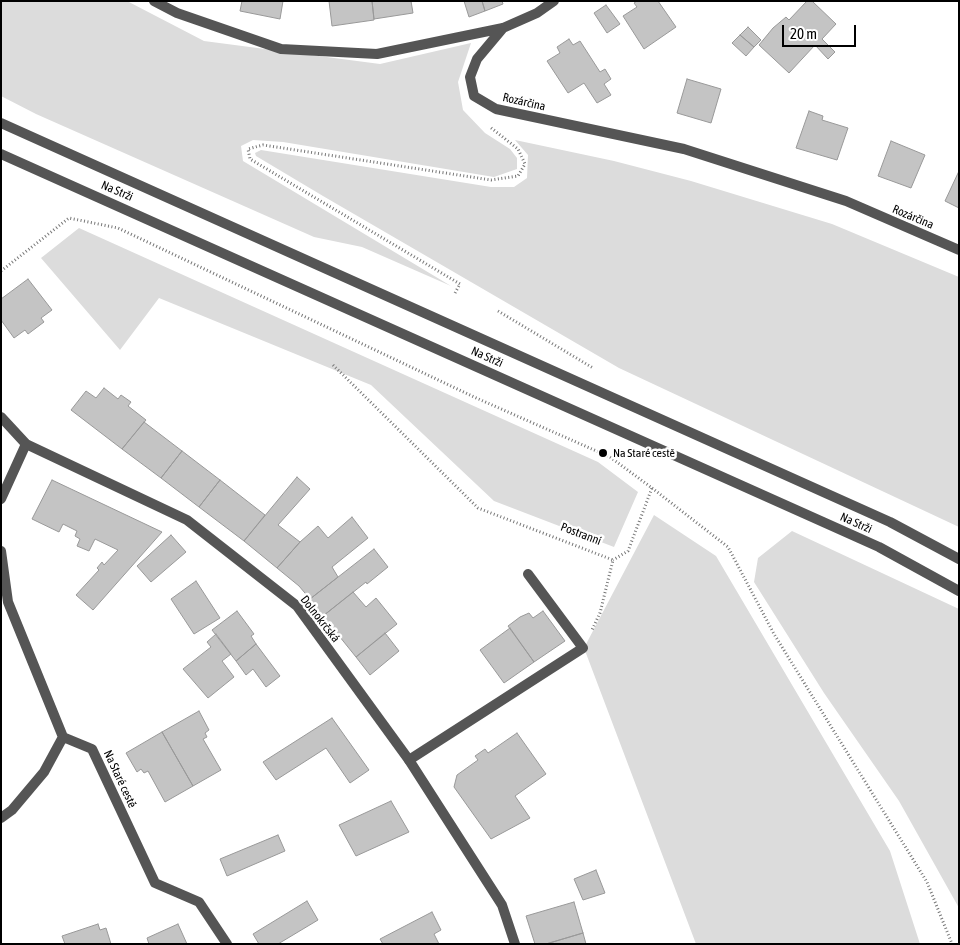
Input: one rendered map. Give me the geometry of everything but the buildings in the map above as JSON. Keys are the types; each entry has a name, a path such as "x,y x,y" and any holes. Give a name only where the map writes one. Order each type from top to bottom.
{"street":[{"path":"154,1 177,13 281,49 378,54 502,28 537,13 554,1"},
{"name":"Rozárčina","path":"502,28 477,59 470,77 474,96 496,110 684,149 846,201 959,250"},
{"name":"Na Strži","path":"1,123 890,522 959,560"},
{"name":"Na Strži","path":"1,154 879,546 959,591"},
{"name":"Dolnokrčská","path":"1,416 26,444 187,520 297,606 410,760 502,905 515,944"},
{"path":"1,499 26,444"},
{"path":"1,551 8,602 63,737 44,772 12,810 1,818"},
{"path":"410,760 583,648 528,574"},
{"name":"Na Staré cestě","path":"63,737 92,749 155,883 198,902 227,944"}],"path":[{"path":"455,293 460,284 250,159 248,149 263,145 491,180 518,176 525,164 518,149 488,126"},
{"path":"1,271 69,218 118,228 474,397 610,458 728,547 774,634 927,882 952,944"},
{"name":"Postranní","path":"332,365 478,508 613,560 600,613 583,648"},
{"path":"613,560 628,551 652,488"}],"shaded area":[{"path":"1,1 127,1 204,41 380,64 471,43 458,82 463,110 485,133 510,149 517,158 517,169 494,177 283,142 253,140 241,146 243,161 451,286 362,247 314,237 36,114 1,96"},
{"path":"515,140 614,161 691,181 832,224 959,277 959,527 619,368 323,196 256,156 255,153 261,150 491,187 514,187 527,178 528,155"},
{"path":"79,228 598,462 638,492 614,547 494,501 371,385 159,298 120,350 41,258"},
{"path":"654,515 716,556 890,851 920,944 696,944 584,648"},
{"path":"792,531 959,609 959,908 899,801 824,693 754,582 758,558"}],"place":[{"name":"Na Staré cestě","path":"603,453"}]}
